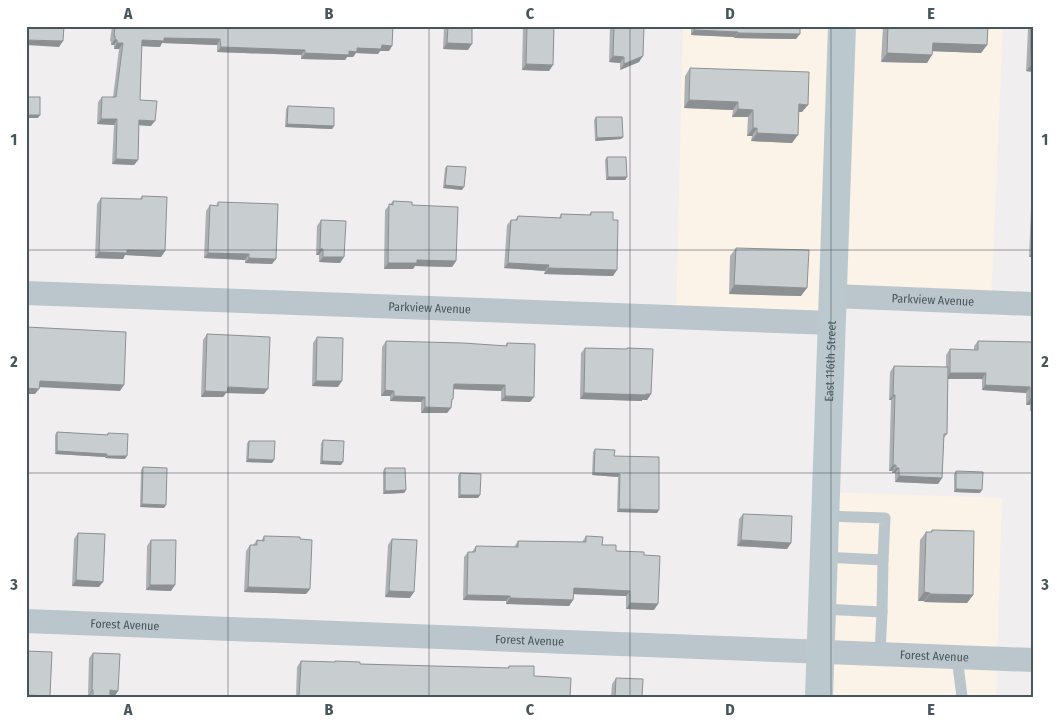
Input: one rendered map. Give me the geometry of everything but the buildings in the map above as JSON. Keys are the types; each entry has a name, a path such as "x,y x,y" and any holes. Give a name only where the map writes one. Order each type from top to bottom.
{"main road":[{"name":"East 116th Street","path":"819,697 842,26"}],"street":[{"name":"Parkview Avenue","path":"26,293 832,310 1033,304"},
{"name":"Forest Avenue","path":"26,621 1033,660"}],"lane":[{"path":"825,516 885,518 880,654"},
{"path":"824,557 883,560"},
{"path":"822,609 882,612"},
{"path":"957,657 962,697"}],"shaded area":[{"path":"683,26 1003,26 991,303 833,297 832,323 676,317"},
{"path":"826,492 1002,498 996,697 819,697"}]}
